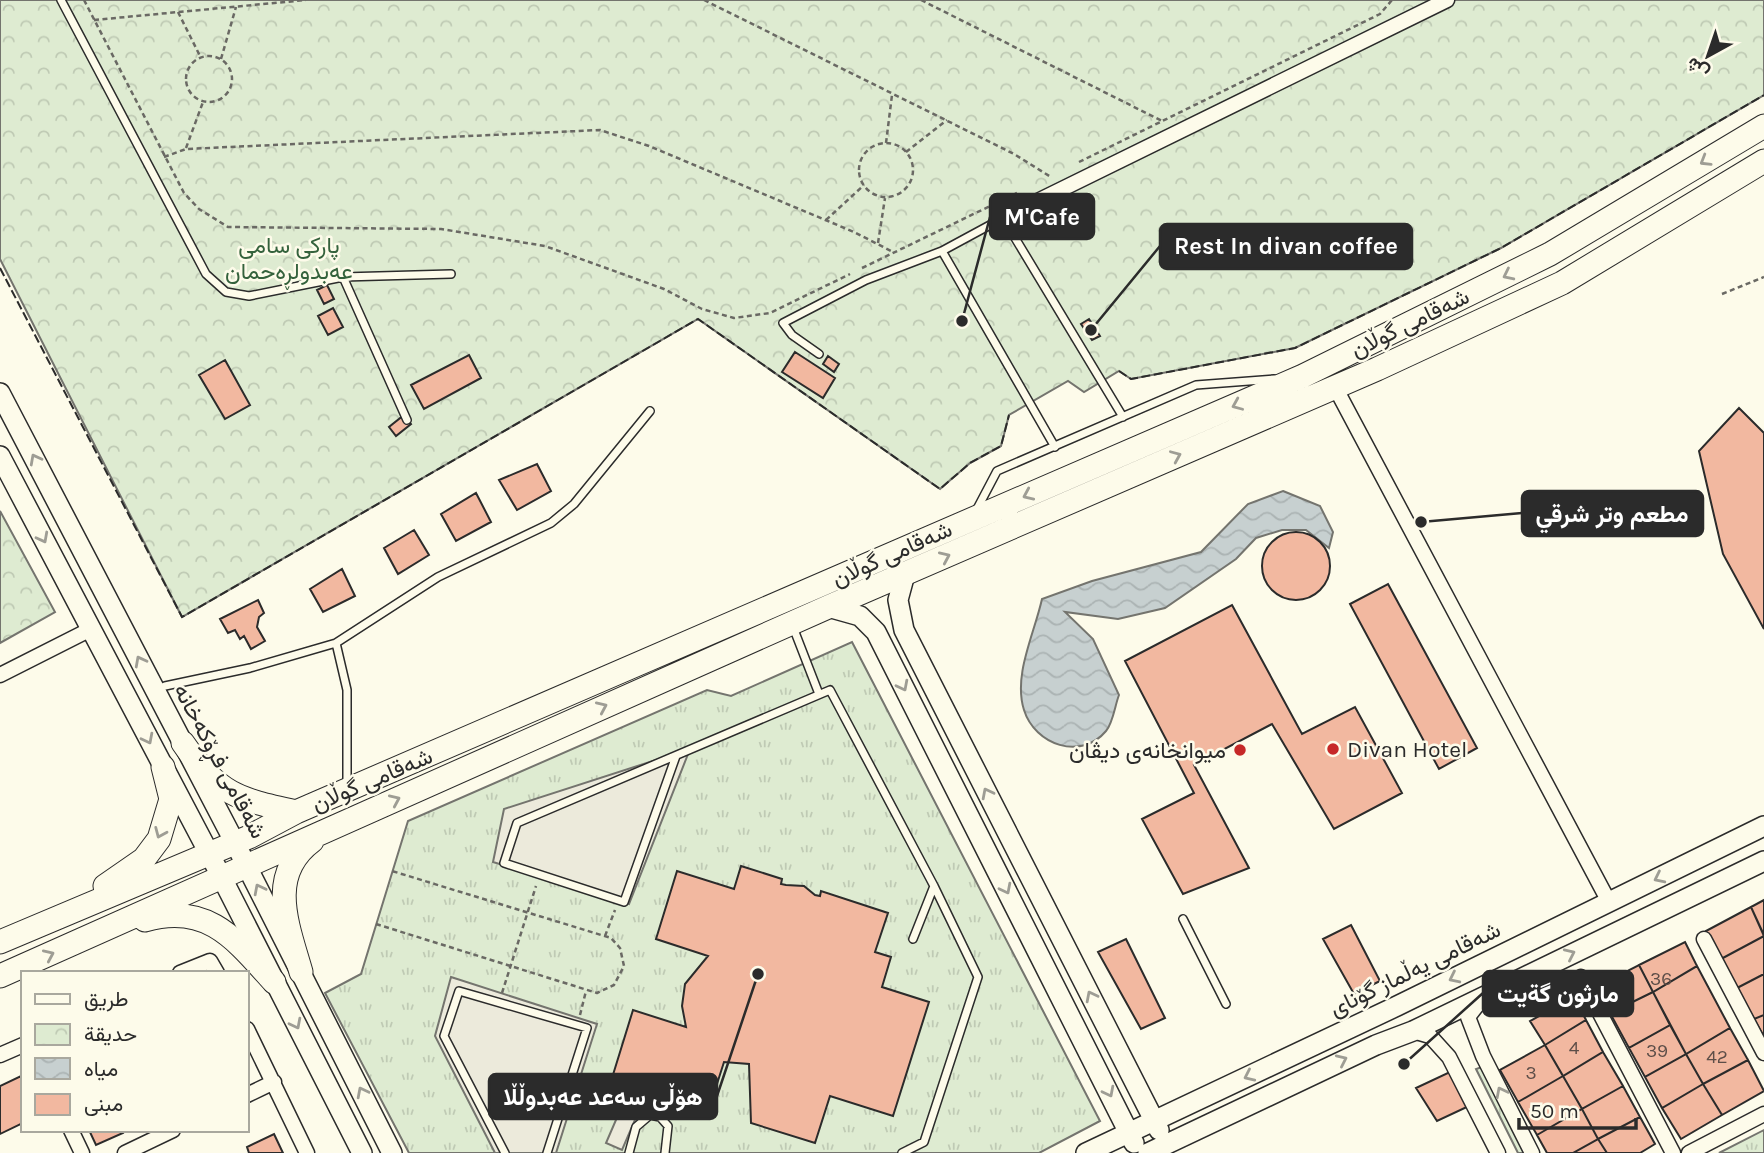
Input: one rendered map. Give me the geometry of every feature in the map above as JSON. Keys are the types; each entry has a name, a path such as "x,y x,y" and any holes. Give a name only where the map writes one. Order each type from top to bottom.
{"main road":[{"name":"شەقامی گوڵان","path":"0,976 905,574 1550,254 1764,126"},
{"name":"شەقامی گوڵان","path":"0,942 235,843 296,812 971,520 1335,387 1562,283 1764,161"},
{"path":"183,743 202,771 231,794 296,812"},
{"path":"81,906 118,875 144,859 159,839 171,799 163,767"},
{"path":"301,972 284,916 282,885 290,865 303,848 332,827"},
{"path":"98,933 161,915 206,920 232,936 274,982"}],"street":[{"path":"1003,218 1447,0"},
{"path":"1335,387 1609,902"},
{"name":"شەقامی فڕۆکەخانە","path":"0,393 235,843 392,1153"},
{"path":"0,456 221,876 362,1153"},
{"path":"905,574 898,600 904,630 1167,1148"},
{"path":"828,607 860,616 881,642 1139,1153"},
{"path":"881,642 882,630 887,625 893,624 904,630"},
{"path":"0,675 91,629"},
{"name":"شەقامی یەڵماز گۆنای","path":"1086,1153 1764,826"},
{"path":"1700,858 1714,886"},
{"path":"1148,1153 1167,1148 1376,1045 1413,1031 1488,992 1764,861"},
{"path":"1704,939 1764,1053"},
{"path":"185,971 210,961 217,971"},
{"path":"1581,977 1673,1153"},
{"path":"1488,992 1468,1017 1483,1056 1532,1153"},
{"path":"248,1031 307,1153"},
{"path":"1413,1031 1430,1036 1449,1057 1498,1153"},
{"path":"0,1055 21,1046"},
{"path":"248,1095 274,1082"},
{"path":"1689,1153 1764,1114"},
{"path":"72,1132 82,1153"},
{"path":"125,1153 169,1132"}],"lane":[{"path":"61,0 211,281 226,292 249,296 343,277 415,272 451,274"},
{"path":"818,354 792,335 783,323 866,281 942,251 1003,218 1123,417"},
{"path":"942,251 1055,446"},
{"path":"343,277 407,420"},
{"path":"971,520 997,471 1196,385 1303,376"},
{"path":"165,686 250,668 336,643 438,577 551,523 573,504 650,411"},
{"path":"791,623 819,694"},
{"path":"336,643 347,690 345,763 348,791"},
{"path":"676,755 624,902 504,863 517,823 676,755 819,694 830,690 934,886 978,977 923,1142 902,1153"},
{"path":"913,939 934,886"},
{"path":"1183,919 1226,1004"},
{"path":"505,1153 444,1036 459,991 587,1028 547,1153"},
{"path":"629,1153 636,1127 650,1115 660,1117 668,1126 665,1153"}],"path":[{"path":"84,0 92,21 184,194 199,209 228,227 441,229 545,246 664,289 702,309 734,318 771,313 851,273"},
{"path":"92,21 306,0"},
{"path":"704,0 1014,154 1051,177 1040,182"},
{"path":"921,0 1162,121"},
{"path":"1074,165 1380,14 1392,0"},
{"path":"221,59 236,7"},
{"path":"177,12 201,57"},
{"path":"201,57 221,59 230,69 233,82 227,94 216,102 203,102 193,96 187,86 186,75 191,64 201,57"},
{"path":"886,143 892,93"},
{"path":"186,149 203,102"},
{"path":"906,152 947,120"},
{"path":"164,157 186,149 600,130 649,146 826,220 894,252"},
{"path":"886,143 906,152 912,161 912,180 901,194 885,198 874,195 864,186 859,174 862,157 875,145 886,143"},
{"path":"826,220 864,186"},
{"path":"861,268 1018,192"},
{"path":"878,243 885,198"},
{"path":"1722,294 1764,276"},
{"path":"376,924 603,992 614,985 624,966 620,948 605,936 392,871"},
{"path":"498,1003 540,875"},
{"path":"605,936 618,901"},
{"path":"576,1024 587,989"}],"green space":[{"name":"پارکی سامی عەبدولڕەحمان","path":"0,0 1764,0 1764,95 1501,248 1295,348 1131,379 1119,371 1084,392 1068,381 1009,415 1001,446 970,463 940,489 698,319 182,617 0,259"},
{"path":"0,511 55,612 0,643"},
{"path":"852,642 1100,1121 1039,1153 409,1153 325,993 361,974 408,821 707,690 731,696"},
{"path":"1482,1067 1525,1153 1518,1153 1476,1069"},
{"path":"1764,1130 1764,1153 1719,1153"}],"shaded area":[{"path":"690,749 629,904 493,862 504,809"},
{"path":"451,977 597,1024 556,1153 495,1153 435,1036"},
{"path":"628,1092 644,1099 622,1150 606,1143"}],"water":[{"path":"1283,491 1320,506 1333,532 1329,548 1306,530 1282,530 1256,538 1236,559 1165,608 1118,619 1065,612 1093,639 1119,695 1108,728 1096,740 1072,747 1048,740 1038,732 1024,710 1021,683 1042,599 1092,581 1201,552 1248,504"}],"building":[{"path":"327,285 334,299 324,304 317,290"},
{"path":"333,308 343,327 328,335 318,316"},
{"path":"1089,319 1100,336 1092,340 1081,324"},
{"path":"795,352 835,378 823,398 782,372"},
{"path":"469,355 481,378 424,409 411,385"},
{"path":"828,356 839,364 834,372 823,364"},
{"path":"225,360 250,405 225,419 199,375"},
{"path":"1739,408 1764,433 1764,629 1723,554 1699,451"},
{"path":"404,415 411,424 396,436 389,427"},
{"path":"537,464 551,491 517,510 499,480"},
{"path":"476,493 491,522 456,541 441,514"},
{"path":"414,530 429,555 398,574 384,548"},
{"path":"1296,532 1309,535 1320,542 1327,553 1330,566 1327,579 1320,590 1309,597 1296,600 1283,597 1272,590 1265,579 1262,566 1265,553 1272,542 1283,535"},
{"path":"342,569 355,596 323,612 310,589"},
{"path":"1388,584 1477,748 1439,769 1350,604"},
{"path":"258,600 264,613 259,617 257,627 265,641 251,649 244,636 240,639 235,630 228,633 220,619"},
{"name":"Divan Hotel","path":"1232,605 1302,734 1355,707 1402,793 1334,829 1272,724 1194,765 1249,868 1183,894 1142,819 1194,793 1125,661"},
{"path":"741,866 782,879 781,884 804,886 815,895 820,896 821,891 888,913 875,952 891,957 882,987 929,1002 893,1116 830,1096 815,1143 751,1123 749,1064 724,1062 709,1109 612,1078 633,1010 686,1027 682,1006 685,984 708,956 656,939 677,871 734,889"},
{"path":"1764,900 1764,935 1751,907"},
{"path":"1751,907 1764,936 1721,959 1706,931"},
{"path":"1351,925 1380,981 1354,994 1323,939"},
{"path":"1764,936 1764,974 1737,988 1721,959"},
{"path":"1126,939 1165,1018 1141,1029 1098,952"},
{"path":"1685,942 1697,966 1653,992 1639,965"},
{"path":"1639,965 1653,992 1610,1013 1596,987"},
{"path":"1697,966 1730,1028 1686,1054 1653,992"},
{"path":"1764,974 1764,1015 1754,1019 1737,988"},
{"path":"1653,992 1670,1025 1629,1048 1610,1013"},
{"path":"1574,997 1586,1020 1545,1045 1530,1021"},
{"path":"1764,1015 1764,1037 1754,1019"},
{"path":"1586,1020 1603,1052 1563,1076 1545,1045"},
{"path":"1670,1025 1686,1054 1645,1077 1629,1048"},
{"path":"1730,1028 1748,1060 1703,1084 1686,1054"},
{"path":"1545,1045 1563,1076 1518,1102 1500,1070"},
{"path":"1603,1052 1623,1086 1582,1109 1563,1076"},
{"path":"1686,1054 1703,1084 1662,1108 1645,1077"},
{"path":"1748,1060 1764,1091 1722,1115 1703,1084"},
{"path":"1452,1071 1469,1106 1437,1121 1416,1088"},
{"path":"21,1076 21,1124 0,1134 0,1086"},
{"path":"1563,1076 1582,1109 1537,1135 1518,1102"},
{"path":"1703,1084 1722,1115 1681,1139 1662,1108"},
{"path":"1623,1086 1640,1117 1598,1139 1582,1109"},
{"path":"1582,1109 1598,1139 1573,1153 1547,1153 1537,1135"},
{"path":"1640,1117 1655,1144 1640,1153 1607,1153 1598,1139"},
{"path":"90,1132 123,1132 123,1133 96,1145"},
{"path":"274,1134 283,1153 249,1153 247,1147"},
{"path":"1598,1139 1607,1153 1573,1153"}],"fence":[{"path":"1119,371 1131,379 1295,348 1501,248 1764,95"},
{"path":"0,268 182,617 698,319 940,489 970,463 1001,446 1009,415"}],"place":[{"name":"M'Cafe","path":"962,321"},
{"name":"Rest In divan coffee","path":"1091,330"},
{"name":"مطعم وتر شرقي","path":"1421,522"},
{"name":"Divan Hotel","path":"1333,749"},
{"name":"میوانخانەی دیڤان","path":"1240,750"},
{"name":"ھۆڵی سەعد عەبدوڵڵا","path":"758,974"},
{"name":"مارثون گةيت","path":"1404,1064"}]}
